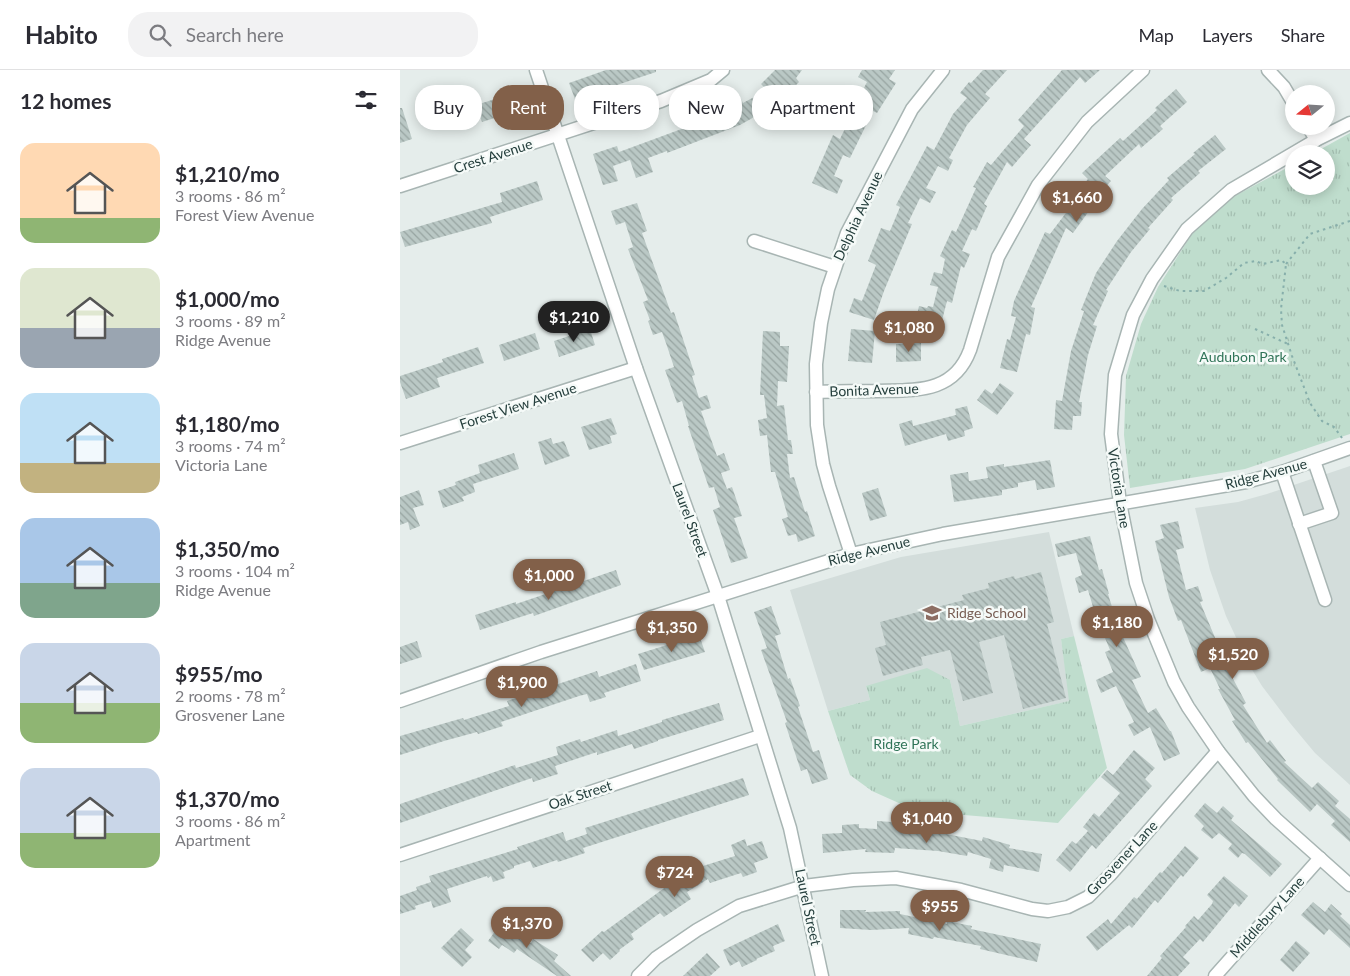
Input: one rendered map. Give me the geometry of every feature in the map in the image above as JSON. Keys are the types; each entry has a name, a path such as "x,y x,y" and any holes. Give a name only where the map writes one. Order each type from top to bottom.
{"street":[{"name":"Laurel Street","path":"536,70 636,368 718,596 790,828 822,976"},
{"name":"Crest Avenue","path":"400,186 661,101 708,75 723,70"},
{"name":"Delphia Avenue","path":"850,554 823,464 817,425 818,342 828,289 847,233 912,109 944,70"},
{"name":"Bonita Avenue","path":"816,392 917,390 942,383 958,370 966,361 970,350 998,257 1038,185 1087,122 1143,70"},
{"path":"1268,70 1285,89"},
{"name":"Victoria Lane","path":"1350,123 1316,140 1231,190 1187,229 1152,279 1133,316 1115,375 1111,434 1120,503 1136,582 1148,619 1174,682 1188,707 1218,751 1254,796 1276,819 1350,885"},
{"path":"1313,135 1316,140"},
{"path":"754,241 835,267"},
{"name":"Forest View Avenue","path":"400,443 636,368"},
{"name":"Ridge Avenue","path":"400,701 541,652 850,554 942,534 1246,482 1282,472 1348,449"},
{"path":"1300,524 1332,513 1314,461"},
{"path":"1282,472 1325,600"},
{"name":"Oak Street","path":"400,855 760,736"},
{"name":"Grosvener Lane","path":"638,976 656,958 690,934 739,906 804,886 853,880 896,878 961,890 1032,909 1048,911 1068,907 1088,897 1110,875 1218,751"},
{"name":"Middlebury Lane","path":"1215,976 1320,858"}],"path":[{"path":"1348,449 1334,427 1322,421 1310,403 1282,325 1281,309 1286,264 1310,234 1350,221"},
{"path":"1164,286 1180,291 1204,291 1226,278 1244,263 1256,261 1263,264 1281,260 1286,264"},
{"path":"1255,328 1288,344"}],"shaded area":[{"path":"1350,466 1350,785 1315,753 1262,686 1248,663 1226,616 1210,570 1195,508 1238,502"},
{"name":"Ridge School","path":"1049,532 1074,636 1061,639 1070,701 960,726 950,680 866,686 870,700 828,711 790,590 901,557"}],"green space":[{"name":"Audubon Park","path":"1350,133 1350,434 1245,469 1130,488 1124,435 1126,376 1141,324 1158,287 1192,234 1233,197 1285,169 1285,195 1335,195 1335,145 1328,145"},
{"name":"Ridge Park","path":"1074,636 1107,768 1058,823 940,813 901,804 872,791 850,775 828,711 870,700 866,686 927,668 950,680 960,726 1069,701 1061,639"}],"building":[{"path":"606,70 656,70 656,72 617,85 574,85 574,96 569,83"},
{"path":"775,70 802,70 796,78 799,82 796,85 761,84"},
{"path":"862,70 895,70 889,79 896,83 877,113 873,111 873,85 866,85 867,82 858,77"},
{"path":"983,70 1007,70 985,94 990,98 967,125 949,158 953,160 948,171 938,166 926,188 936,192 930,203 920,198 908,223 912,224 874,320 849,312 854,298 862,301 876,265 868,261 881,228 890,231 900,207 896,205 927,146 934,150 953,114 967,98 960,93"},
{"path":"1062,70 1100,70 1085,83 1080,77 1024,139 1031,145 1012,167 1007,162 984,204 987,206 976,231 972,229 962,251 970,254 964,268 961,266 952,303 947,301 938,336 921,332 924,321 916,319 919,306 933,307 938,287 930,285 934,272 942,274 945,259 940,256 952,230 956,232 976,188 973,187 987,162 991,165 1024,126 1018,120"},
{"path":"1176,89 1187,102 1160,126 1163,129 1141,148 1139,144 1105,176 1111,181 1086,208 1089,211 1073,233 1066,228 1031,307 1035,308 1030,335 1026,334 1017,372 1000,368 1007,339 1010,340 1016,317 1011,316 1014,301 1045,232 1050,234 1081,193 1078,191 1088,179 1082,173 1120,138 1123,141 1157,110 1155,108"},
{"path":"752,98 752,118 742,124 742,101 743,103"},
{"path":"492,100 492,119 482,122 482,103"},
{"path":"400,108 402,108 412,139 400,143"},
{"path":"679,130 727,130 667,153 667,151 648,158 653,172 636,178 630,160 613,166 618,181 603,185 593,154 617,146 619,152"},
{"path":"844,130 864,130 850,158 843,155 834,176 843,180 837,194 812,183 833,135 840,139"},
{"path":"1215,135 1226,149 1198,171 1200,173 1171,198 1173,200 1148,228 1150,229 1131,252 1106,290 1108,291 1093,325 1097,326 1088,355 1079,402 1082,402 1081,416 1073,416 1072,430 1054,429 1056,400 1062,401 1071,351 1084,311 1081,310 1096,273 1117,241 1142,209 1169,180 1167,178"},
{"path":"537,181 543,200 490,217 492,223 405,247 400,232 502,202 500,193"},
{"path":"637,203 647,231 642,233 671,313 674,312 695,375 692,376 699,398 707,395 711,408 701,411 717,456 724,453 730,470 721,473 727,489 732,487 742,516 734,518 748,558 731,563 713,510 720,507 714,487 709,488 688,426 682,401 677,403 665,370 674,367 667,346 662,332 653,335 648,321 650,320 643,302 648,300 628,249 633,247 625,222 616,225 611,211"},
{"path":"590,329 595,345 559,357 554,341"},
{"path":"851,329 875,331 872,363 848,361"},
{"path":"763,331 780,332 780,346 789,346 787,382 778,381 777,406 784,405 788,440 791,440 793,454 787,454 790,478 794,477 815,536 798,542 796,534 788,536 782,519 788,517 775,472 771,472 767,435 760,436 758,420 767,418 764,395 760,395"},
{"path":"535,333 540,349 504,361 499,345"},
{"path":"921,343 921,361 896,362 896,344"},
{"path":"478,347 484,363 437,378 440,387 406,399 400,382 400,376 443,362 442,359"},
{"path":"1000,383 1014,393 997,415 977,400 985,389 992,394"},
{"path":"967,406 973,428 964,431 965,436 948,441 946,434 905,446 899,424 912,420 913,426 956,415 955,409"},
{"path":"611,418 617,434 610,436 612,443 589,450 581,427"},
{"path":"551,438 553,444 564,441 570,456 545,465 538,442"},
{"path":"514,453 519,469 473,484 475,492 462,497 464,501 443,508 438,491 456,485 455,482 480,473 478,465"},
{"path":"1050,460 1055,487 1037,490 1035,480 1018,483 1018,487 1002,490 1002,495 954,502 950,475 968,472 969,481 988,478 986,467 1004,464 1004,467"},
{"path":"878,488 887,516 870,521 862,493"},
{"path":"419,490 424,505 413,508 420,526 410,530 408,522 400,525 400,497"},
{"path":"1178,521 1184,548 1176,550 1186,590 1198,586 1203,601 1200,602 1231,675 1246,703 1243,705 1267,743 1270,740 1286,761 1284,762 1312,788 1318,782 1339,801 1335,806 1350,819 1350,842 1331,825 1335,821 1317,804 1310,812 1277,780 1248,742 1246,743 1232,721 1235,720 1218,689 1220,689 1210,668 1201,672 1181,620 1178,621 1169,597 1155,541 1164,538 1160,525"},
{"path":"1090,536 1099,570 1102,569 1121,636 1141,677 1132,680 1148,713 1156,708 1171,731 1180,754 1164,761 1150,727 1134,736 1128,725 1134,722 1116,686 1101,693 1096,680 1113,672 1105,652 1110,650 1103,633 1101,634 1088,590 1079,593 1075,578 1082,575 1076,553 1058,557 1055,544"},
{"path":"616,570 621,585 534,616 533,613 480,630 475,615 516,602 516,604"},
{"path":"1041,572 1054,622 1047,624 1066,698 1023,709 1004,635 979,642 993,693 963,701 950,650 921,657 923,665 883,676 875,648 886,645 880,622 964,600 962,595 989,588 988,583 1014,576 1015,579"},
{"path":"771,606 781,634 775,636 788,679 790,678 800,706 798,707 813,752 819,750 828,779 812,784 807,769 801,771 785,723 787,722 761,650 767,648 754,612"},
{"path":"699,635 705,652 644,670 638,654"},
{"path":"417,641 422,657 400,664 400,647"},
{"path":"636,664 641,681 604,693 606,697 590,702 587,694 579,696 501,722 503,726 478,734 477,732 444,741 400,755 400,736 463,718 464,720 509,706 507,701 597,671 599,677"},
{"path":"719,703 724,720 634,749 632,744 597,755 597,752 555,766 558,774 533,782 532,778 400,823 400,804 515,765 516,768 558,755 556,747 580,739 581,742 617,730 618,736 662,722 662,720"},
{"path":"1134,750 1155,768 1145,779 1152,786 1096,849 1092,845 1070,872 1056,860 1072,841 1076,844 1088,831 1083,827 1094,813 1099,817 1120,793 1101,777 1107,770 1113,775"},
{"path":"743,778 749,795 583,848 585,853 558,862 557,860 533,868 530,861 514,866 514,868 503,872 505,878 493,882 491,876 488,878 487,876 447,889 451,902 433,908 431,901 415,906 416,909 400,914 400,896 417,890 416,887 431,882 429,876 518,849 517,847 563,832 566,841 587,834 585,828"},
{"path":"1205,803 1217,813 1223,806 1234,816 1231,820 1282,864 1270,877 1245,854 1242,853 1238,858 1228,849 1232,844 1219,833 1212,839 1201,830 1204,826 1194,816"},
{"path":"877,821 921,824 921,832 946,834 982,841 983,837 1010,845 1009,848 1042,854 1039,872 1004,865 1003,872 989,868 991,859 968,852 967,856 938,851 895,848 894,853 865,852 866,849 823,853 822,834 842,833 842,825 859,824 859,828 877,829"},
{"path":"745,839 747,846 762,841 768,858 754,863 757,872 743,877 741,873 710,883 708,879 687,892 691,899 664,917 660,913 631,934 634,939 619,950 610,960 603,953 593,962 581,950 602,931 604,932 667,886 665,884 690,869 735,856 731,845"},
{"path":"1185,846 1199,858 1183,877 1181,875 1158,903 1155,900 1132,928 1129,925 1097,951 1086,937 1108,919 1111,924 1134,897 1137,899 1160,872 1162,873"},
{"path":"1224,876 1248,896 1239,907 1235,903 1203,942 1200,939 1183,957 1190,963 1178,976 1147,976 1162,958 1160,956 1194,916 1198,920 1212,904 1213,901 1207,895"},
{"path":"1313,902 1325,912 1331,904 1342,914 1340,916 1350,925 1350,948 1329,929 1324,935 1301,915"},
{"path":"840,910 866,910 865,912 900,911 900,914 947,924 947,921 972,926 971,929 1041,944 1037,962 980,949 981,946 908,934 909,928 871,930 840,928"},
{"path":"501,923 531,943 533,939 558,955 554,961 571,976 557,976 517,949 514,953 502,945 499,949 488,941"},
{"path":"778,924 785,941 773,946 775,951 742,967 739,961 730,966 723,950"},
{"path":"461,928 474,940 465,950 472,957 462,967 441,948"},
{"path":"1296,941 1310,953 1293,972 1280,960"},
{"path":"707,953 720,967 710,976 683,976"}],"place":[{"name":"Ridge School","path":"932,613"}]}
